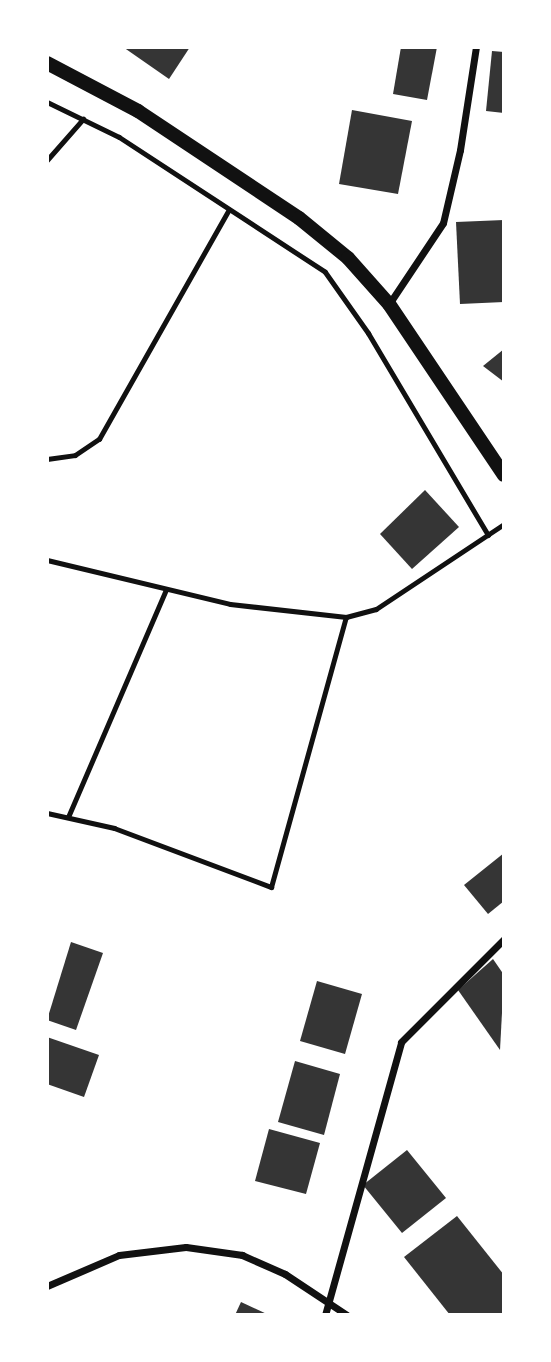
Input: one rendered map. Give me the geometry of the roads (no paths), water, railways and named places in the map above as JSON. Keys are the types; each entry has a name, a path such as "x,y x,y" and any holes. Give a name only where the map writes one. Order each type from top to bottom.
{"main road":[{"path":"47,63 138,111 299,218 348,258 389,304 504,475"}],"street":[{"path":"389,304 443,223 460,150 476,47"},
{"path":"325,1315 401,1042 504,939"},
{"path":"47,1286 119,1255 186,1247 242,1255 331,1300 347,1315"}],"lane":[{"path":"47,102 120,137 228,211 325,272 368,333 488,535"},
{"path":"47,160 83,119"},
{"path":"47,459 75,455 99,439 228,211"},
{"path":"47,560 230,604 346,617 376,609 504,524"},
{"path":"68,817 166,589"},
{"path":"47,813 114,828 271,887 346,617"}]}
